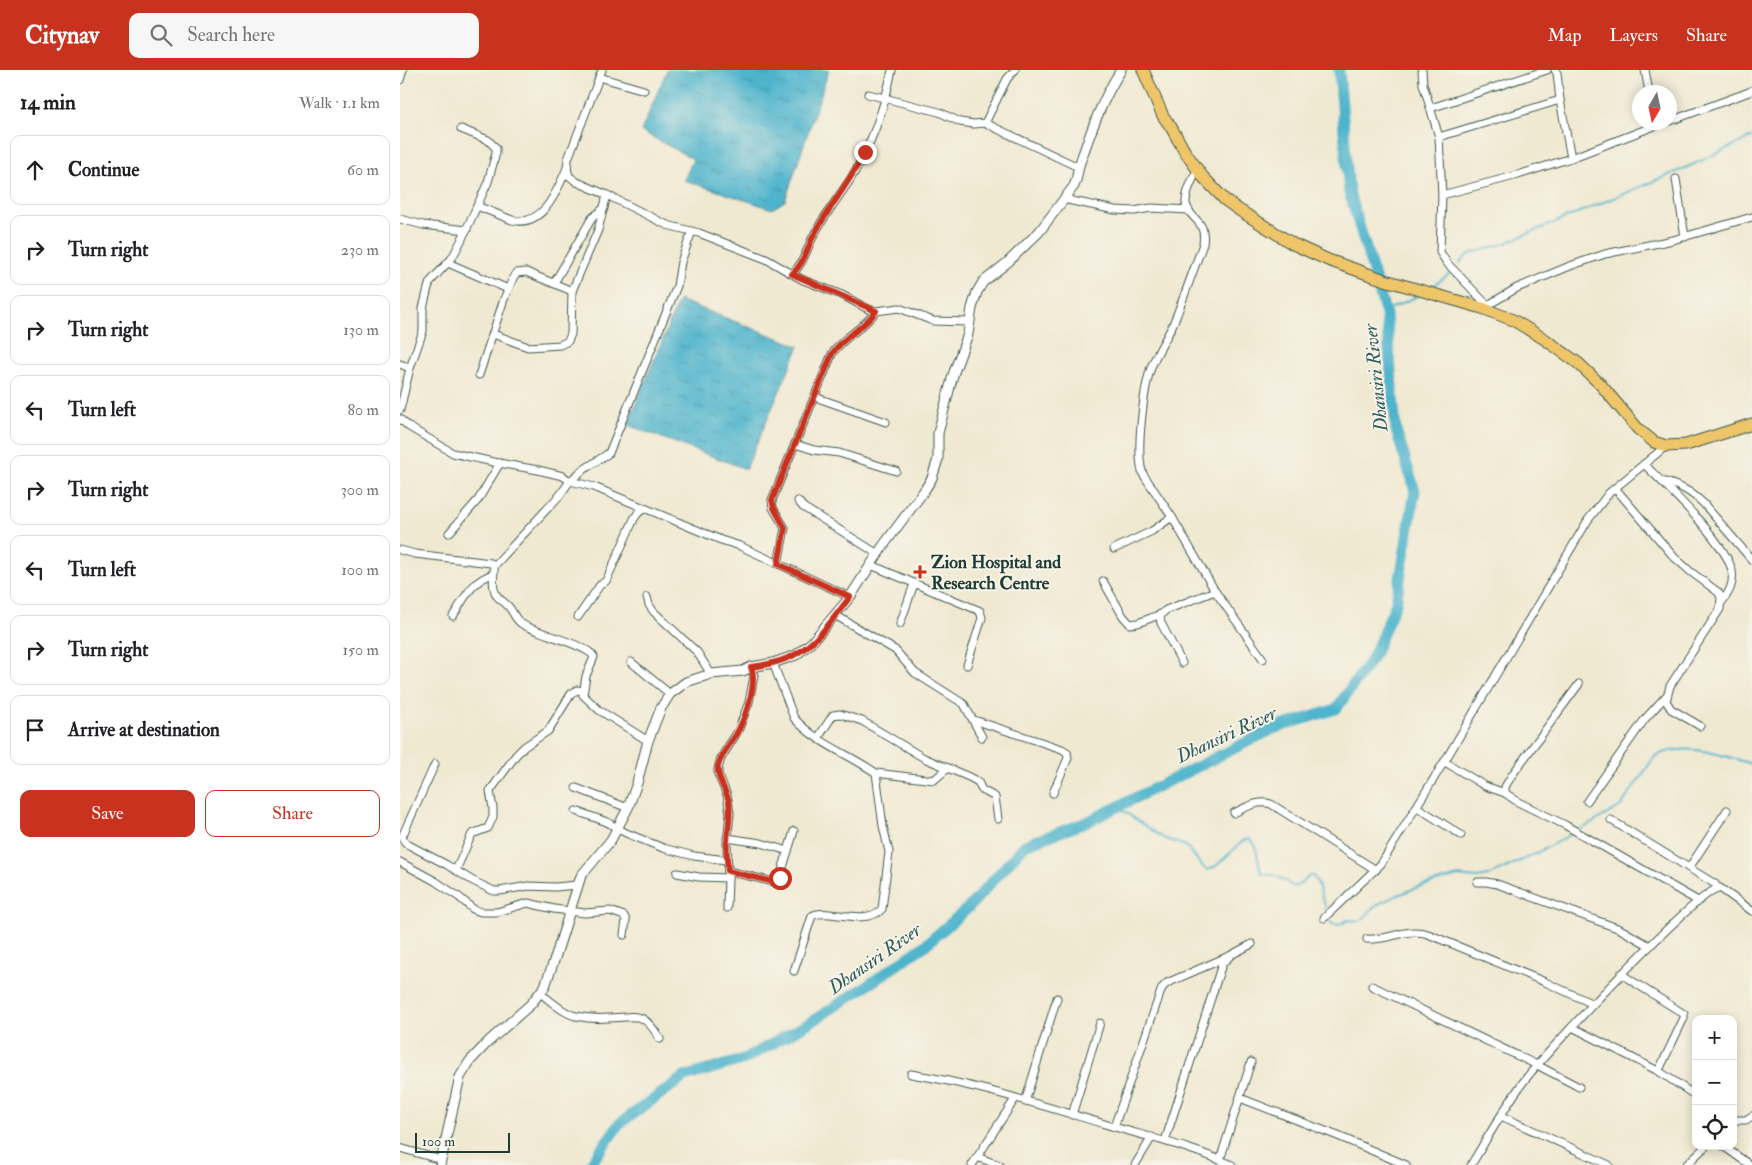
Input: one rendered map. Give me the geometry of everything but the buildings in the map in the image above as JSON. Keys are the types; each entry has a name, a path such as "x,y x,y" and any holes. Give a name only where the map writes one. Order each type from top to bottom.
{"main road":[{"path":"1143,70 1160,109 1197,170 1220,195 1247,215 1293,244 1328,260 1386,280 1492,309 1530,330 1578,363 1601,385 1646,436 1666,446 1686,445 1752,424"},
{"path":"1151,70 1171,127"}],"street":[{"path":"400,80 403,70"},
{"path":"792,274 799,268 814,234 858,166 876,130 892,70"},
{"path":"985,123 1007,79 1015,70"},
{"path":"400,1148 440,1162 460,1077 464,1069 488,1041 531,1004 540,993 556,958 581,876 611,840 628,808 638,783 648,741 661,708 670,694 686,682 710,674 742,671 796,655 812,642 850,597 932,478 938,459 938,432 953,375 968,334 969,322 977,292 983,282 1008,262 1039,232 1074,186 1078,167 1107,92 1121,70"},
{"path":"1422,70 1423,84 1439,137 1442,195 1440,252 1447,263 1492,309 1517,288 1570,266 1606,254 1685,237 1752,217"},
{"path":"1431,108 1547,70"},
{"path":"1555,70 1571,158"},
{"path":"1645,70 1648,85"},
{"path":"477,206 516,222 530,220 536,216 553,199 567,168 575,138 600,73 644,90"},
{"path":"1677,118 1752,90"},
{"path":"868,94 939,112 960,122 985,123 1078,167"},
{"path":"1439,137 1560,100"},
{"path":"400,410 410,368 423,331 424,308 430,282 448,263 467,230 494,163 496,148 488,140 461,129"},
{"path":"1442,195 1518,176 1644,130"},
{"path":"567,168 569,176 577,182 667,225 692,231 745,250 766,259 792,274 876,311 898,308 933,321 969,322"},
{"path":"1197,170 1186,195 1186,203 1189,210 1202,225 1205,234 1173,325 1151,367 1146,384 1141,468 1216,591 1263,659"},
{"path":"1676,179 1685,237"},
{"path":"493,334 528,346 564,344 570,338 572,291 598,230 607,195"},
{"path":"1063,199 1115,210 1134,211 1151,208 1189,210"},
{"path":"554,284 592,218 604,208"},
{"path":"400,219 423,225 467,230"},
{"path":"648,741 599,710 586,699 583,691 586,676 594,657 592,653 580,646 529,628 516,620 509,607 496,595 492,580 494,566 560,495 570,480 610,453 677,286 681,262 692,231"},
{"path":"448,263 508,290"},
{"path":"479,375 514,276 520,272 526,272 572,291"},
{"path":"778,564 785,528 774,508 772,500 832,354 838,344 864,324 876,311"},
{"path":"400,364 410,368"},
{"path":"814,397 886,422"},
{"path":"400,418 410,427 453,453 563,476 594,487 721,540 740,546 850,597"},
{"path":"795,444 814,450 839,453 896,471"},
{"path":"1324,918 1376,870 1445,762 1588,520 1609,493 1666,446"},
{"path":"449,533 478,500 500,463"},
{"path":"1644,464 1722,549 1732,572 1732,581 1730,591 1721,603"},
{"path":"1660,480 1684,487 1695,495 1752,560"},
{"path":"1615,488 1674,557 1718,592 1721,603 1720,609 1670,686 1666,701 1671,709 1700,726"},
{"path":"798,501 803,507 878,554"},
{"path":"578,617 600,585 606,581 634,518 645,508"},
{"path":"1114,549 1152,531 1172,517"},
{"path":"400,550 415,554 491,563 494,566"},
{"path":"871,564 980,611 982,618 967,665"},
{"path":"454,616 476,582 493,574"},
{"path":"1102,581 1123,616 1130,624 1138,623 1216,591"},
{"path":"900,624 914,584"},
{"path":"647,597 649,606 697,652 710,674"},
{"path":"1161,614 1161,623 1182,663"},
{"path":"836,615 894,650 915,673 964,704 982,737"},
{"path":"631,662 670,694"},
{"path":"773,663 794,718 800,725 876,773 934,780 948,768"},
{"path":"726,908 729,803 718,774 718,769 721,758 738,731 749,702 754,676 751,667"},
{"path":"1505,793 1505,787 1512,775 1579,684"},
{"path":"456,870 472,834 488,828 493,817 494,808 490,791 516,754 530,742 548,731 571,694 577,690 583,691"},
{"path":"1587,802 1645,719 1667,696"},
{"path":"818,738 831,717 840,714 862,721 924,758 978,782 982,790 995,797 998,819"},
{"path":"974,720 1067,752 1068,758 1053,793"},
{"path":"1445,762 1486,786 1505,793 1518,802 1565,825 1698,901"},
{"path":"435,764 402,837 405,843 494,890 500,891 528,886 576,888"},
{"path":"794,971 812,916 819,913 845,917 858,916 879,913 882,909 889,852 883,826 876,773"},
{"path":"576,788 628,808"},
{"path":"1234,812 1255,803 1265,802 1271,804 1376,870"},
{"path":"1418,806 1461,835"},
{"path":"1689,868 1727,810"},
{"path":"576,811 618,827 645,842 694,856 726,860"},
{"path":"1611,820 1715,884 1752,911"},
{"path":"677,873 699,877 728,874 774,882 778,881 794,831"},
{"path":"727,838 761,843 788,850"},
{"path":"400,862 435,881 459,896 473,909 481,912 497,912 528,903 585,913 605,911 624,916 626,920 624,935"},
{"path":"1477,882 1497,884 1620,929 1650,946"},
{"path":"1471,1165 1501,1116 1537,1065 1621,974 1698,901 1717,887"},
{"path":"1367,939 1386,939 1412,931 1428,934 1545,982 1593,1004"},
{"path":"1114,1127 1162,988 1167,983 1252,944"},
{"path":"1165,1141 1219,972 1227,957"},
{"path":"1621,974 1684,1014 1684,1018 1659,1068 1660,1072"},
{"path":"1372,986 1579,1087"},
{"path":"540,993 561,1009 576,1016 609,1018 628,1016 642,1018 653,1027 660,1039"},
{"path":"1025,1102 1057,998"},
{"path":"1072,1115 1100,1023"},
{"path":"1572,1027 1660,1072 1692,1093"},
{"path":"1220,1160 1251,1062"},
{"path":"911,1074 1015,1099 1165,1141 1232,1165"},
{"path":"1240,1098 1406,1165"},
{"path":"972,1165 1015,1099"},
{"path":"1501,1116 1609,1165"},
{"path":"1737,1120 1746,1120 1752,1116"},
{"path":"1135,1165 1152,1138"},
{"path":"1686,1165 1702,1150"},
{"path":"1729,1150 1750,1165"},
{"path":"977,1158 999,1165"}],"water":[{"path":"667,70 829,70 785,201 772,209 684,180 693,159 641,131"},
{"path":"679,300 799,346 746,469 627,425"}],"waterway":[{"name":"Dhansiri River","path":"590,1165 619,1124 684,1077 745,1059 811,1022 923,947 969,907 1025,845 1087,822 1275,728 1336,709 1373,657 1396,603 1415,491 1396,430 1386,314 1349,192 1339,70"},
{"path":"1460,263 1466,256 1472,253 1503,244 1681,170 1752,137"},
{"path":"1430,288 1452,272"},
{"path":"1385,311 1420,295"},
{"path":"1580,830 1621,806 1655,756 1679,750 1704,751 1752,764"},
{"path":"1118,807 1163,838 1186,846 1203,867 1208,870 1216,866 1244,840 1250,839 1255,845 1261,873 1276,876 1292,886 1298,885 1309,876 1313,876 1317,882 1331,923 1337,925 1349,920 1359,921 1382,902 1415,888 1458,876 1477,878 1488,876 1537,853 1573,833"}],"place":[{"name":"Zion Hospital and Research Centre","path":"920,572"}],"route":[{"path":"780,878 774,882 728,871 726,860 730,813 727,795 718,774 718,769 721,758 738,731 749,702 754,676 751,667 771,664 796,655 812,642 850,597 778,564 785,528 772,505 772,500 832,354 838,344 871,318 876,311 870,310 842,295 792,274 802,263 814,234 850,180 865,152"}]}
